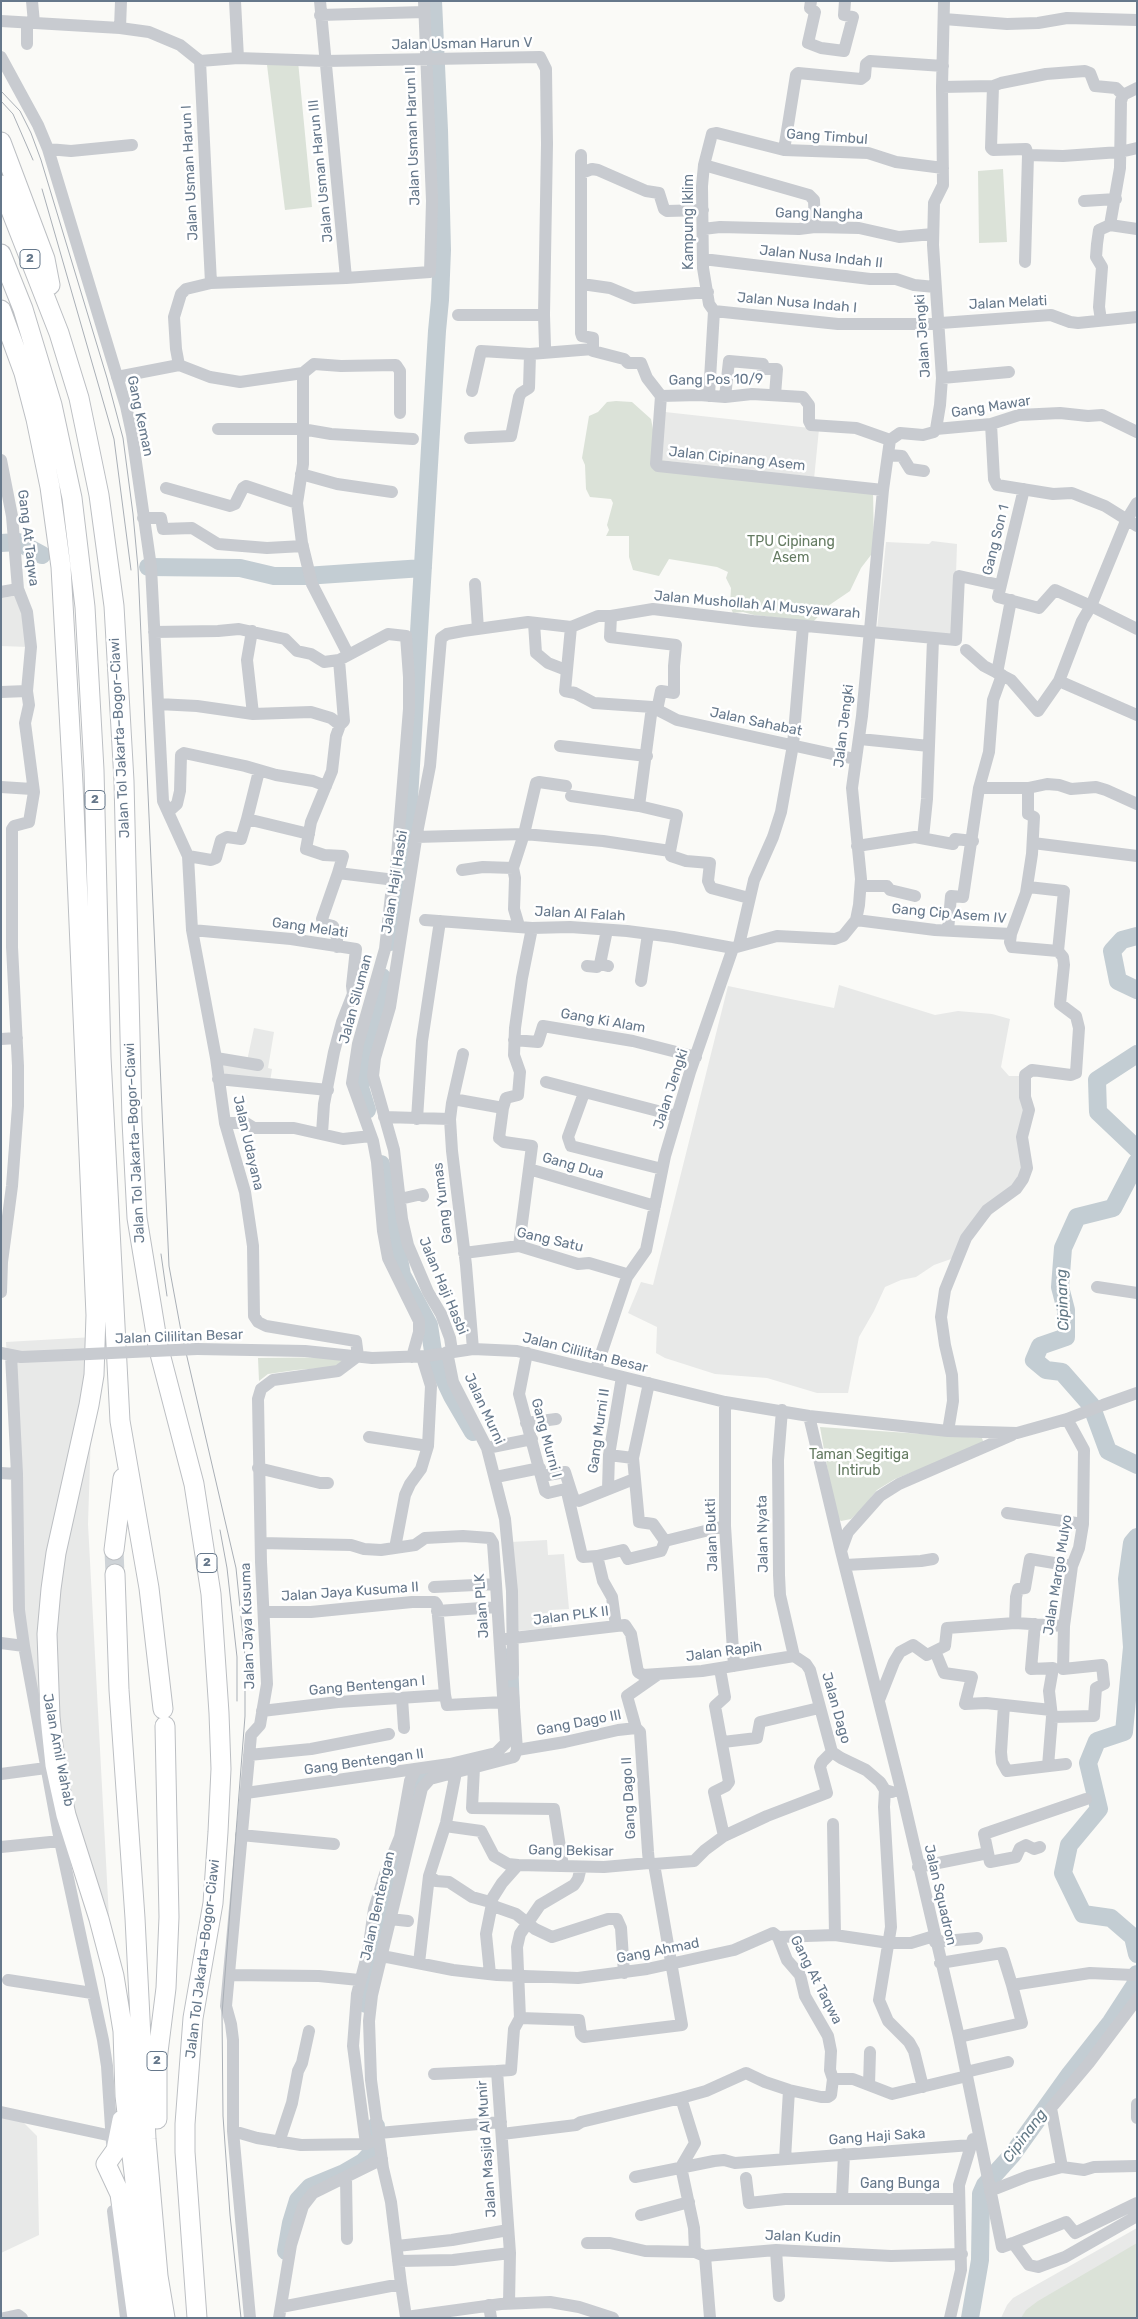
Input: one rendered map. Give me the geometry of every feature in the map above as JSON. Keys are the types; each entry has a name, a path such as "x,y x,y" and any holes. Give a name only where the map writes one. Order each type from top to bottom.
{"highway":[{"path":"1,142 45,259 59,333"},
{"name":"Jalan Tol Jakarta–Bogor–Ciawi","path":"1,185 59,333 79,398 99,495 114,606 124,781 132,1121 137,1218 158,1346 202,1522 211,1594 219,1703 221,1769 213,1903 193,2018 185,2124 185,2152 197,2318"},
{"name":"Jalan Tol Jakarta–Bogor–Ciawi","path":"1,254 22,309 52,405 72,498 86,607 94,770 101,1057 120,1421 149,1588 164,1717 169,1917 166,1988 157,2060 156,2105 170,2318"},
{"path":"1,310 24,373 36,419 50,487 62,567 96,1315 91,1390 56,1553 51,1588 47,1634 50,1717 55,1765 64,1806 99,1919 114,1976 123,2031 125,2096 151,2318"},
{"name":"Jalan Tol Jakarta–Bogor–Ciawi","path":"114,1550 126,1460"},
{"name":"2","path":"115,1574 119,1690 135,1918 146,2139 158,2276 165,2318"},
{"path":"125,2096 116,2150 106,2164 120,2194 137,2318"}],"street":[{"path":"27,44 31,23 32,1"},
{"path":"120,28 121,1"},
{"path":"235,1 238,58"},
{"name":"Jalan Usman Harun III","path":"320,1 320,15 334,130 346,278"},
{"path":"811,1 810,8 815,12 808,43 821,48 844,51 852,17 844,15 845,1"},
{"name":"Jalan Jengki","path":"936,429 942,378 933,234 934,203 943,188 942,87 944,1"},
{"path":"320,15 424,7"},
{"name":"Jalan Usman Harun II","path":"346,278 428,273 430,270 433,60 424,7"},
{"path":"944,19 1007,24 1038,23 1067,18 1137,20"},
{"path":"1,21 120,28 162,36 180,45 200,61"},
{"name":"Gang Keman","path":"1,57 38,125 48,149 117,377 132,434 151,567 158,704 166,807"},
{"name":"Jalan Usman Harun V","path":"200,61 238,58 325,61 540,57 546,68 547,144 544,315"},
{"name":"Jalan Usman Harun I","path":"200,61 211,283"},
{"path":"784,150 798,73 861,79 865,76 866,64 870,61 943,66"},
{"path":"942,87 993,86 1046,74 1085,71 1090,73 1094,86 1116,88 1124,95"},
{"path":"993,86 991,148 995,150 1026,150 1028,155 1025,262"},
{"path":"1110,226 1116,199 1122,101 1124,95 1137,88"},
{"name":"Gang Timbul","path":"711,136 717,133 784,150 868,153 896,162 943,168"},
{"name":"Kampung Iklim","path":"709,396 714,311 709,304 703,275 703,210 704,165 711,136"},
{"path":"48,149 71,152 132,144"},
{"path":"1028,155 1062,156 1120,152 1137,148"},
{"path":"472,391 482,350 530,354 593,349 593,338 582,336 581,334 581,155"},
{"path":"704,165 810,195 814,200 816,227"},
{"path":"581,173 592,169 598,170 646,191 659,193 664,209 667,211 703,210"},
{"path":"1084,201 1116,199"},
{"path":"1101,320 1099,307 1102,267 1096,257 1099,230 1110,226 1137,229"},
{"name":"Gang Nangha","path":"703,229 720,227 799,229 816,227 859,228 899,237 933,234"},
{"name":"Jalan Nusa Indah II","path":"703,259 870,279 896,279 914,285 935,287"},
{"path":"179,365 175,342 174,317 179,300 186,289 211,283 346,278"},
{"path":"582,284 610,288 634,298 708,292"},
{"name":"Jalan Nusa Indah I","path":"714,311 838,324 939,323"},
{"path":"458,315 544,315 545,347"},
{"name":"Jalan Melati","path":"939,323 1051,315 1074,323 1137,317"},
{"name":"Gang Pos 10/9","path":"593,349 595,352 624,359 628,363 642,364 646,378 662,396 725,398 752,394 806,399 809,405 809,420 813,426 856,428 890,440"},
{"path":"470,438 511,436 518,397 520,393 529,388 530,354"},
{"path":"725,398 730,361 763,364 763,369 777,369 775,395"},
{"path":"117,377 179,365 198,373 240,382 303,373 314,364 340,366 396,365 400,371 400,412"},
{"path":"942,378 1009,372"},
{"path":"303,373 303,464 297,503 303,546 310,579 344,657 344,721 340,725 336,736 332,771 306,847 308,851 324,855 343,856 322,919 324,924 333,926 338,938 337,947"},
{"name":"Jalan Cipinang Asem","path":"662,396 656,464 658,466 883,490"},
{"name":"Gang Mawar","path":"936,429 992,424 1019,415 1060,413 1088,416 1102,415 1137,432"},
{"path":"992,424 995,483 1000,486 1053,494 1072,493 1105,506 1132,523"},
{"path":"218,428 302,429 331,434 413,439"},
{"path":"890,440 900,433 923,435 936,429"},
{"name":"Jalan Jengki","path":"856,920 861,886 852,788 855,759 860,739 883,490 890,440"},
{"path":"888,455 902,456 910,469 924,471"},
{"name":"Gang At Taqwa","path":"1,460 7,517 15,545 18,589 27,612 31,646 27,691 29,705 25,723 32,789 29,822 14,826 12,829 12,947 17,1038 17,1128 2,1262 1,1292"},
{"path":"301,474 337,484 392,492"},
{"path":"166,488 230,506 235,504 243,488 246,486 297,503"},
{"name":"Gang Son 1","path":"999,591 1024,489"},
{"path":"966,650 984,666 1017,686 1038,711 1059,681 1082,621 1132,523 1137,502"},
{"path":"143,518 161,518 163,529 192,528 218,544 267,548 303,546"},
{"name":"Jalan Mushollah Al Musyawarah","path":"440,642 447,634 478,629 534,622 571,627 598,616 611,616 653,609 803,626 870,630 933,639 956,640 958,576 999,591"},
{"path":"474,584 478,629"},
{"path":"1,592 18,589"},
{"path":"999,591 1011,600 1041,608 1055,590 1058,590 1137,630"},
{"path":"948,931 951,896 963,897 973,841 979,788 989,752 993,700 1000,674 1011,600"},
{"path":"611,616 610,637 676,645 674,693 661,691 654,709 639,806"},
{"path":"534,622 536,653 548,663 566,670"},
{"name":"Jalan Jengki","path":"596,1369 627,1277 646,1250 662,1169 677,1116 696,1057 736,947 754,880 773,837 781,812 793,745 803,626"},
{"path":"571,627 565,692 575,693 594,703 654,709"},
{"path":"154,632 239,629 285,639 297,651 311,654 324,662 344,657"},
{"path":"252,631 247,660 253,714"},
{"name":"Jalan Siluman","path":"344,657 388,634 406,636 409,677 410,833 395,880 384,950 366,1021 358,1044 352,1083 371,1136 377,1162 383,1231 388,1258 419,1321 420,1357"},
{"path":"923,838 933,639"},
{"name":"Jalan Haji Hasbi","path":"440,642 433,741 410,833 390,1007 375,1058 374,1076 394,1150 408,1245 428,1292 441,1314 450,1338 447,1352"},
{"path":"1059,681 1137,715"},
{"path":"1,692 27,691"},
{"path":"158,704 197,706 253,714 311,712 329,717 340,725"},
{"name":"Jalan Sahabat","path":"654,709 677,720 855,759"},
{"path":"860,739 929,746"},
{"path":"560,746 647,756"},
{"path":"166,807 177,804 180,791 182,754 314,781 326,786"},
{"path":"188,856 211,860 216,858 220,840 227,837 241,839 259,771"},
{"path":"519,926 514,909 515,878 513,868 524,834 536,783 539,782 568,791 677,814 670,852"},
{"path":"979,788 1028,788 1047,784 1071,789 1096,788 1106,790 1137,804"},
{"path":"1,787 32,789"},
{"path":"1011,934 1028,887 1034,817 1028,814 1028,788"},
{"name":"Jalan Udayana","path":"166,807 188,856 188,887 192,930 216,1058 225,1124 245,1192 252,1237 254,1316 258,1322 266,1326 356,1341 358,1356"},
{"path":"247,819 309,834"},
{"path":"410,833 524,834 603,841 670,852 672,856 686,861 710,863 708,881 711,888 749,898"},
{"path":"857,846 915,837 953,844 955,839 973,841"},
{"path":"1032,844 1137,856"},
{"path":"462,870 483,867 513,868"},
{"path":"338,873 395,880"},
{"path":"861,886 887,886 890,890 915,896"},
{"path":"948,1431 953,1402 952,1375 941,1317 943,1302 956,1259 966,1238 987,1210 1016,1189 1023,1179 1027,1168 1022,1139 1028,1117 1025,1097 1025,1075 1032,1070 1071,1075 1076,1073 1079,1028 1076,1016 1060,1004 1064,964 1062,956 1058,951 1064,891 1028,887"},
{"name":"Jalan Al Falah","path":"425,920 532,928 570,926 648,934 736,947"},
{"path":"736,947 784,936 818,940 835,939 843,936 856,920"},
{"name":"Gang Cip Asem IV","path":"856,920 948,931 1011,934 1010,942 1012,947 1058,951"},
{"path":"417,1119 422,1041 440,921"},
{"path":"453,1099 503,1108 506,1098 518,1095 520,1072 514,1055 514,1040 520,987 532,928"},
{"name":"Gang Melati","path":"192,930 291,939 356,949 352,986 353,994 338,1036 322,1133"},
{"path":"587,966 597,967 604,965 607,930"},
{"path":"641,981 648,934"},
{"name":"Gang Ki Alam","path":"514,1040 538,1042 543,1026 633,1040 696,1057"},
{"path":"1,1039 17,1038"},
{"name":"Gang Yumas","path":"463,1054 450,1119 472,1349"},
{"path":"216,1058 258,1065"},
{"path":"218,1079 328,1090"},
{"path":"546,1082 677,1116"},
{"path":"584,1092 568,1137 570,1146 662,1169"},
{"name":"Gang Dua","path":"503,1108 499,1138 504,1142 532,1146 529,1169 655,1206"},
{"path":"384,1116 450,1119"},
{"path":"225,1124 246,1123 254,1128 294,1128 343,1139 371,1136"},
{"path":"518,1246 529,1169"},
{"path":"400,1199 422,1194 423,1196"},
{"name":"Gang Satu","path":"464,1253 518,1246 578,1264 589,1263 623,1273 627,1277"},
{"path":"1097,1287 1137,1293"},
{"name":"Jalan Cililitan Besar","path":"6,1354 68,1355 197,1349 305,1351 358,1356 420,1357 472,1349 527,1353 725,1402 809,1416 948,1431 1017,1433 1070,1418 1102,1404 1137,1394"},
{"name":"Jalan Murni","path":"447,1352 453,1382 487,1448 496,1477 499,1537"},
{"name":"Gang Murni I","path":"527,1353 519,1394 546,1492 566,1489 582,1556 597,1556"},
{"name":"Jalan Amil Wahab","path":"1,2112 112,2140 107,2066 60,1841 19,1610 17,1474 6,1354"},
{"name":"Jalan Jaya Kusuma","path":"250,2318 233,2131 234,2082 231,2024 226,2006 251,1735 260,1725 267,1684 258,1468 258,1399 261,1389 270,1382 283,1377 338,1371 358,1356"},
{"path":"395,1548 405,1495 410,1484 421,1469 428,1446 431,1386 420,1357"},
{"name":"Gang Murni II","path":"608,1489 609,1455 622,1377"},
{"path":"649,1383 634,1458 634,1480 639,1522 652,1524 665,1541"},
{"name":"Jalan Bukti","path":"725,1402 725,1526 734,1666"},
{"name":"Jalan Nyata","path":"782,1410 778,1460 779,1575 780,1595 794,1656"},
{"name":"Jalan Squadron","path":"809,1416 840,1551 902,1793 940,1963 959,2037 989,2189 1007,2245"},
{"path":"526,1422 556,1418"},
{"name":"Jalan Margo Mulyo","path":"1048,1766 1052,1714 1048,1691 1058,1668 1072,1566 1079,1548 1083,1524 1084,1450 1070,1418"},
{"path":"840,1551 848,1532 880,1496 899,1484 1017,1433"},
{"path":"369,1437 428,1446"},
{"path":"487,1448 532,1438"},
{"path":"609,1455 634,1458"},
{"path":"258,1468 320,1483 328,1483"},
{"path":"496,1477 541,1472 565,1472 568,1486 574,1499 583,1501 608,1489 634,1480"},
{"path":"1,1473 17,1474"},
{"path":"1007,1513 1083,1524"},
{"path":"665,1541 725,1526"},
{"path":"261,1543 351,1545 364,1550 415,1545 425,1538 499,1537"},
{"name":"Jalan PLK","path":"499,1537 493,1543 503,1590 497,1607 507,1639"},
{"name":"Jalan PLK","path":"499,1537 507,1639 507,1695 511,1746"},
{"path":"616,1626 612,1598 603,1581 597,1556 623,1550 628,1559 661,1552 665,1541"},
{"path":"845,1565 933,1559"},
{"path":"1015,1623 1016,1596 1018,1589 1025,1588 1030,1559 1072,1566"},
{"path":"434,1588 503,1590"},
{"name":"Jalan Jaya Kusuma II","path":"264,1612 311,1612 431,1601 437,1608 497,1607"},
{"name":"Gang Bentengan I","path":"262,1711 338,1702 444,1694 437,1608"},
{"path":"879,1700 900,1652 914,1645 927,1654 945,1646 947,1628 1015,1623 1064,1626"},
{"path":"935,1651 944,1674 972,1677 965,1704 1004,1705 1052,1714 1094,1716 1096,1688 1104,1684 1103,1667 1101,1665 1031,1669 1034,1624"},
{"name":"Jalan PLK II","path":"507,1639 625,1625 629,1630 639,1674 657,1674"},
{"path":"1,1643 24,1646"},
{"name":"Jalan Rapih","path":"657,1674 720,1669 794,1656"},
{"name":"Jalan Dago","path":"794,1656 806,1664 810,1670 832,1752 870,1772 885,1790"},
{"path":"720,1669 725,1697 716,1706 729,1782 726,1786 714,1792 724,1836"},
{"name":"Gang Dago III","path":"511,1746 566,1742 618,1730 636,1728 627,1696 657,1674"},
{"path":"444,1694 447,1705 507,1695"},
{"path":"402,1698 404,1728"},
{"path":"1004,1705 1001,1752 1002,1762 1007,1771 1066,1764"},
{"path":"723,1742 757,1738 760,1722 819,1708"},
{"name":"Gang Dago II","path":"636,1728 640,1732 652,1864 672,1964"},
{"path":"250,1755 311,1749 389,1734"},
{"path":"486,1761 496,1753 511,1746"},
{"name":"Gang Bekisar","path":"491,1903 502,1883 518,1865 604,1868 694,1861 712,1844 724,1836 767,1816 827,1793 821,1764 832,1752"},
{"name":"Jalan Bentengan","path":"374,2140 353,2046 359,1980 375,1962 390,1919 422,1788 430,1779 474,1768 486,1761"},
{"name":"Gang Bentengan II","path":"246,1793 486,1761"},
{"path":"1,1774 46,1768"},
{"path":"474,1768 472,1808 554,1808 563,1866"},
{"name":"Jalan Bentengan","path":"374,2140 369,2021 375,1962 374,1909 385,1874 400,1837 410,1781 415,1771"},
{"path":"420,1963 429,1876 445,1826 456,1772"},
{"path":"902,1793 885,1790 884,1806 890,1916 889,1943 879,2000 888,2021 914,2051 923,2087"},
{"path":"1040,1847 1035,1849 1026,1845 1020,1848 1016,1856 990,1862 984,1834 1086,1798"},
{"path":"833,1824 835,1934"},
{"path":"445,1826 481,1831 494,1856 508,1864 518,1865"},
{"path":"241,1836 334,1844"},
{"path":"1,1847 60,1841"},
{"path":"918,1867 988,1853"},
{"path":"580,1867 578,1879 574,1885 546,1900 526,1922 517,1941 520,2018 579,2020 581,2034 584,2037 679,2026 682,2023 672,1964"},
{"path":"429,1876 437,1881 449,1882 474,1898 516,1914 543,1933 555,1937 608,1919 617,1919 621,1928 624,1973"},
{"path":"490,1974 486,1934 491,1903"},
{"path":"390,1919 408,1921"},
{"name":"Gang Ahmad","path":"375,1962 420,1963 453,1970 562,1979 624,1973 672,1964 734,1950 773,1932 778,1937 835,1934 889,1943 977,1938"},
{"name":"Gang At Taqwa","path":"778,1937 787,1960 800,1975 805,1996 828,2036 831,2051 830,2070 833,2079"},
{"path":"940,1963 1002,1953 1022,2023 959,2037"},
{"path":"1012,1985 1090,1973 1133,1975"},
{"path":"229,1975 319,1976 359,1980"},
{"path":"8,1980 92,1993"},
{"path":"1062,2167 1051,2108 1089,2063 1137,1998"},
{"name":"Jalan Masjid Al Munir","path":"508,2304 510,2253 497,2071 511,2070 514,2029 520,2018"},
{"path":"279,2142 292,2103 298,2071 302,2063 309,2031"},
{"path":"869,2085 870,2052"},
{"path":"233,2131 279,2142 307,2146 501,2128 576,2125 581,2122 706,2091 746,2074 789,2090 828,2097 831,2094 833,2079 853,2079 885,2093 892,2094 1008,2062"},
{"path":"434,2074 497,2071"},
{"path":"785,2159 789,2090"},
{"path":"681,2098 695,2143 681,2167 700,2254 710,2318"},
{"path":"1137,2104 1137,2118"},
{"path":"950,2318 961,2270 959,2198 962,2171 977,2124"},
{"path":"374,2140 382,2159 391,2202 406,2317 490,2311 508,2304 550,2302 589,2314 613,2318"},
{"name":"Gang Haji Saka","path":"635,2177 724,2160 735,2163 971,2145"},
{"path":"842,2198 844,2154"},
{"path":"382,2159 312,2193 302,2206 293,2237 280,2312 401,2284"},
{"path":"989,2189 1062,2167 1084,2170 1094,2167 1137,2166"},
{"path":"346,2177 347,2239"},
{"name":"Gang Bunga","path":"746,2178 749,2203 785,2199 959,2198"},
{"path":"641,2215 689,2202"},
{"path":"1137,2203 1074,2233 1066,2222 1007,2245 1025,2262 1033,2267 1038,2267 1065,2258 1137,2216"},
{"path":"113,2207 126,2318"},
{"path":"397,2246 452,2240 508,2230"},
{"name":"Jalan Kudin","path":"587,2243 610,2243 645,2251 700,2254 776,2250 891,2256 962,2254"},
{"path":"776,2250 779,2296"},
{"path":"398,2261 453,2260 510,2253"},
{"path":"4,2318 18,2315 22,2318"}],"shaded area":[{"path":"665,412 819,429 814,479 659,460"},
{"path":"932,541 957,544 954,637 877,630 886,542 929,544"},
{"path":"21,595 29,647 1,646 1,598"},
{"path":"839,985 935,1015 958,1011 992,1014 1010,1019 1001,1067 1009,1076 1020,1076 1024,1102 1022,1171 1011,1193 951,1259 934,1265 916,1277 901,1280 885,1287 859,1337 848,1393 817,1393 767,1378 715,1374 665,1358 656,1353 657,1327 628,1313 641,1282 653,1285 728,986 834,1008"},
{"path":"254,1028 274,1032 268,1068 272,1069 270,1082 223,1077 222,1057 247,1061"},
{"path":"94,1337 88,1524 113,1993 65,1830 21,1606 6,1342"},
{"path":"547,1540 548,1555 564,1554 569,1609 551,1610 552,1628 517,1631 511,1542"},
{"path":"1,2115 20,2119 37,2136 39,2235 1,2253"},
{"path":"1137,2228 1137,2318 1001,2318 1007,2305 1013,2298"}],"green space":[{"path":"298,61 312,207 285,210 267,65"},
{"path":"1003,169 1007,242 979,243 978,171"},
{"name":"TPU Cipinang Asem","path":"607,402 632,402 651,419 659,460 873,489 874,551 861,568 850,591 828,606 813,622 743,612 733,613 730,606 731,588 726,578 728,572 717,567 669,559 659,576 633,570 629,557 629,536 606,536 609,530 607,525 613,503 611,499 590,497 586,489 585,465 582,458 589,416 598,412"},
{"path":"352,1357 337,1367 268,1374 259,1381 258,1358"},
{"name":"Taman Segitiga Intirub","path":"820,1427 982,1438 984,1444 895,1479 877,1490 851,1519 841,1521 836,1517"},
{"path":"1137,2243 1137,2318 1021,2318 1026,2310 1038,2301"}],"waterway":[{"path":"390,942 405,866 440,300 442,250 433,1"},
{"path":"1,543 18,542 42,555"},
{"path":"148,567 240,568 274,576 305,576 423,568"},
{"name":"Cipinang","path":"1137,936 1122,940 1112,951 1118,981 1137,990"},
{"path":"367,1110 360,1087 370,1055 382,977"},
{"name":"Cipinang","path":"1137,1054 1097,1080 1098,1112 1137,1149"},
{"name":"Cipinang","path":"1137,1162 1113,1208 1077,1217 1063,1248 1060,1287 1066,1310 1066,1337 1040,1346 1034,1360 1046,1370 1062,1372 1091,1405 1108,1451 1137,1465"},
{"path":"381,1164 402,1275 429,1325 434,1358 452,1396 473,1432"},
{"name":"Cipinang","path":"1137,1537 1132,1543 1127,1579 1132,1647 1124,1732 1097,1741 1088,1763 1099,1809 1069,1845 1063,1873 1083,1914 1111,1918 1133,1937 1137,1954"},
{"path":"509,1657 511,1711"},
{"path":"412,1805 420,1778 447,1770"},
{"path":"366,2004 373,1948 396,1856"},
{"name":"Cipinang","path":"970,2318 980,2260 981,2194 985,2185 1012,2155 1070,2074 1111,2022 1135,1985 1137,1974"},
{"path":"286,2251 291,2223 298,2200 310,2187 344,2173 363,2162 375,2149 376,2126"}],"tunnel":[{"path":"114,1550 115,1574"}],"tram line":[{"path":"1,91 20,111 41,160 107,378 123,438 133,514 138,568 169,1266 181,1331 236,1568 245,1656 245,1716 222,2014 223,2116 230,2215 241,2318"},
{"path":"1,101 13,114 33,160"},
{"path":"42,189 114,439 131,570"},
{"path":"161,1254 167,1296"},
{"path":"220,1530 227,1568 237,1657 237,1701"}]}
